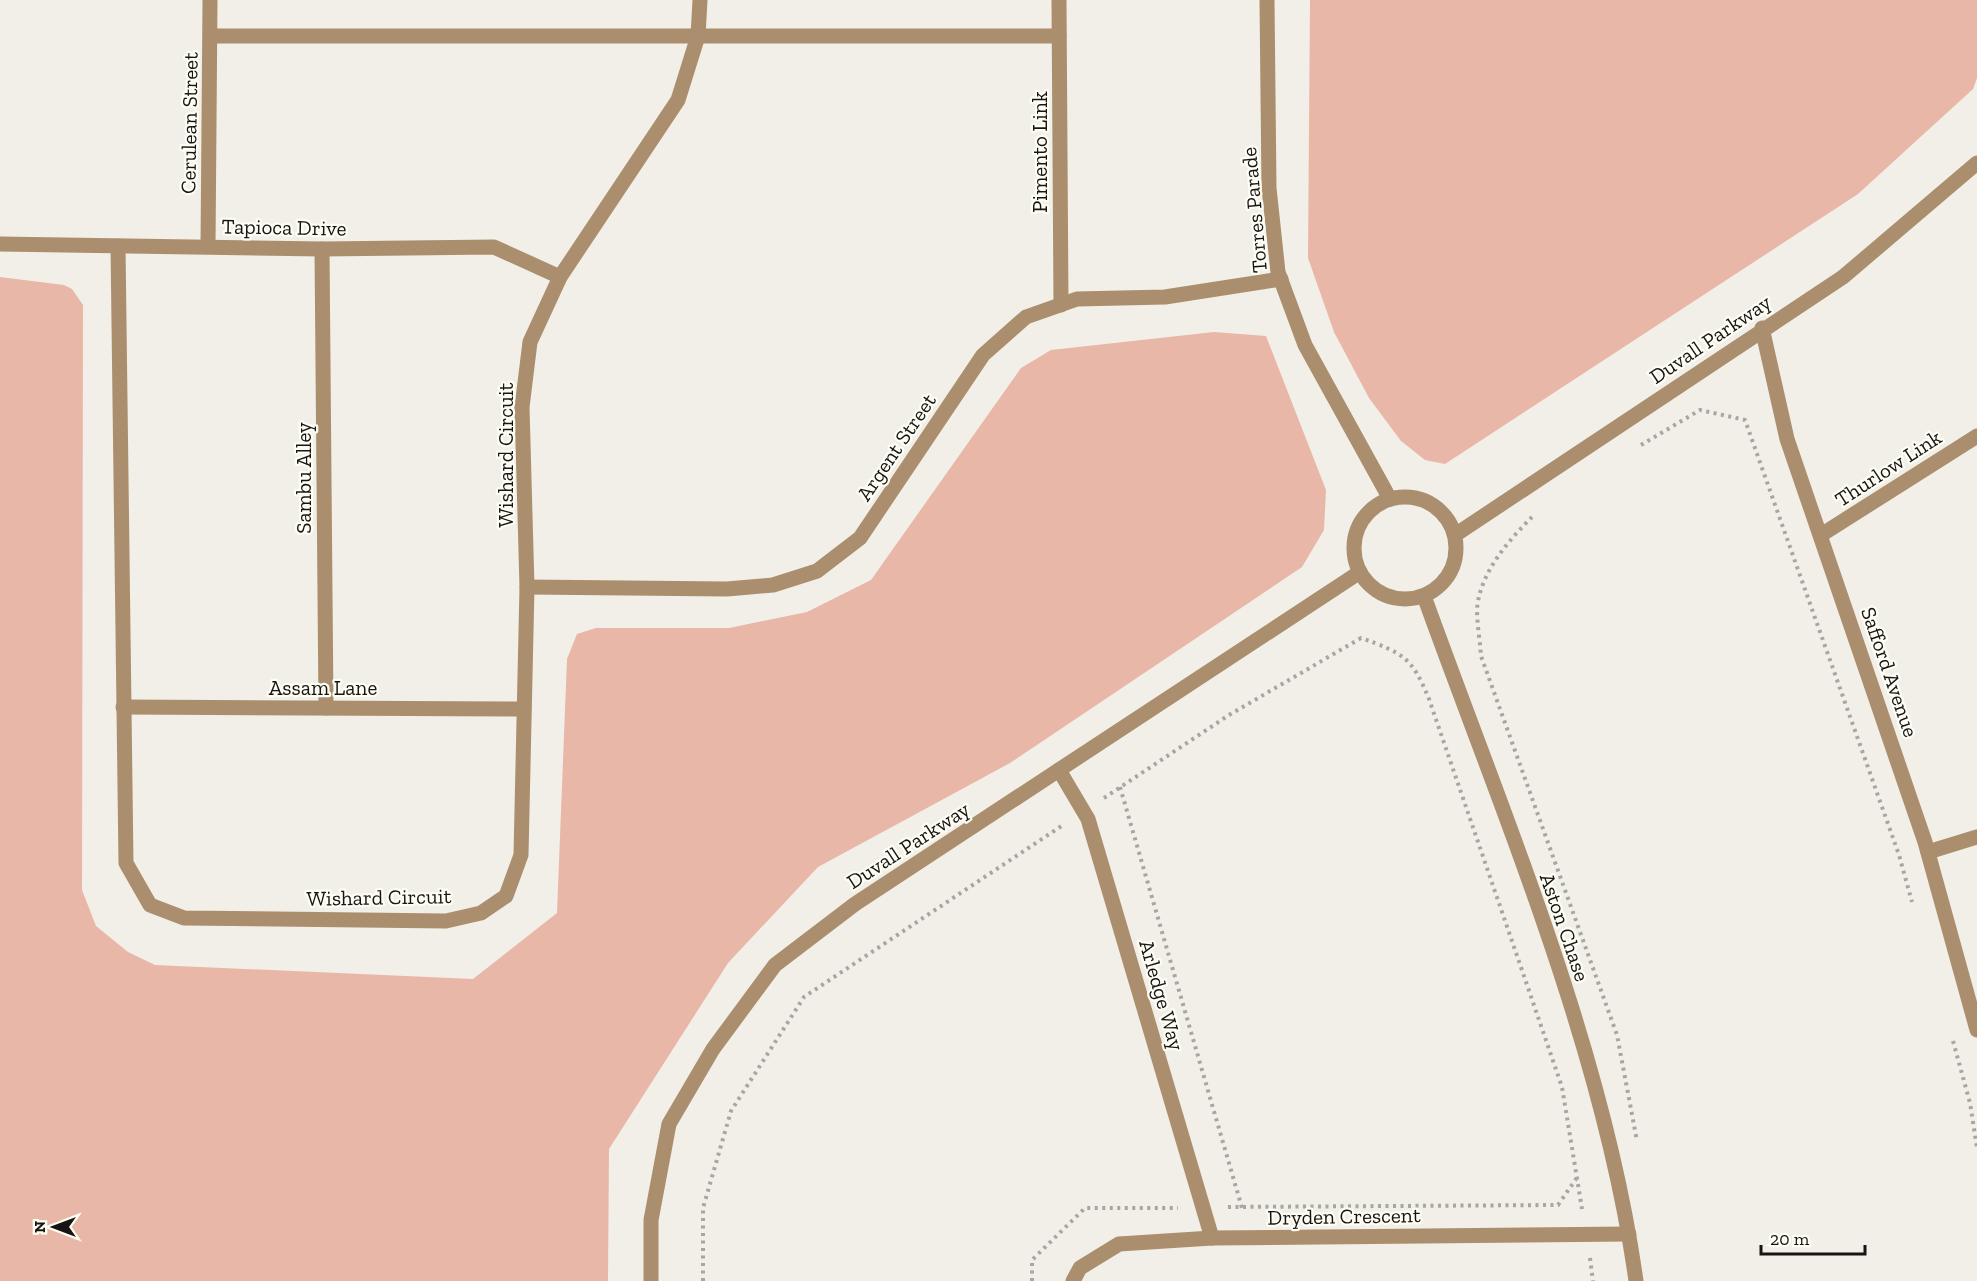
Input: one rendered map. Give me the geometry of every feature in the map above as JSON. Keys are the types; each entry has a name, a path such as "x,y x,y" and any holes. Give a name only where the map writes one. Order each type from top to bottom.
{"street":[{"name":"Cerulean Street","path":"208,246 210,0"},
{"name":"Wishard Circuit","path":"118,246 126,863 150,905 184,918 446,921 481,913 506,896 521,855 527,587 522,407 530,342 560,277 678,100 698,36 700,0"},
{"name":"Pimento Link","path":"1059,0 1061,305"},
{"name":"Torres Parade","path":"1267,0 1269,188 1281,279 1305,345 1390,499"},
{"path":"211,36 1059,36"},
{"name":"Duvall Parkway","path":"1455,535 1762,328 1843,277 1977,163"},
{"name":"Tapioca Drive","path":"0,244 322,249 494,247 560,277"},
{"name":"Sambu Alley","path":"322,249 326,708"},
{"name":"Argent Street","path":"527,587 727,589 773,585 817,571 860,538 983,355 1026,317 1077,299 1164,297 1281,279"},
{"name":"Safford Avenue","path":"1762,328 1787,439 1928,852 1977,1030"},
{"name":"Thurlow Link","path":"1821,536 1977,435"},
{"path":"1405,496 1423,500 1441,511 1450,521 1455,535 1457,548 1454,565 1442,584 1424,596 1405,600 1387,597 1368,584 1360,572 1354,548 1357,530 1369,511 1390,499 1405,496"},
{"name":"Duvall Parkway","path":"651,1281 651,1220 669,1124 712,1049 775,965 855,904 1360,572"},
{"name":"Aston Chase","path":"1424,596 1544,928 1588,1066 1629,1234 1636,1281"},
{"name":"Assam Lane","path":"123,706 524,709"},
{"name":"Arledge Way","path":"1059,770 1092,830 1212,1238"},
{"path":"1928,852 1977,837"},
{"name":"Dryden Crescent","path":"1073,1281 1080,1268 1119,1244 1212,1238 1629,1234"}],"path":[{"path":"1639,446 1700,410 1745,420 1899,855 1915,912"},
{"path":"1533,516 1510,540 1490,569 1477,608 1481,656 1617,1035 1639,1149"},
{"path":"703,1281 703,1208 731,1111 804,997 1229,715 1361,638 1400,652 1419,673 1430,699 1562,1087 1593,1281"},
{"path":"1120,787 1250,1238"},
{"path":"1951,1035 1970,1103 1977,1148"}],"shaded area":[{"path":"1310,0 1977,0 1977,78 1973,89 1858,194 1445,464 1425,460 1401,441 1369,398 1334,332 1308,258"},
{"path":"0,277 64,285 72,289 83,305 82,890 96,926 128,952 155,965 473,979 557,913 567,659 577,634 596,628 729,628 807,612 871,580 1021,368 1051,350 1214,332 1266,336 1326,490 1324,530 1302,567 1010,763 818,867 728,963 609,1149 608,1281 0,1281"}]}
